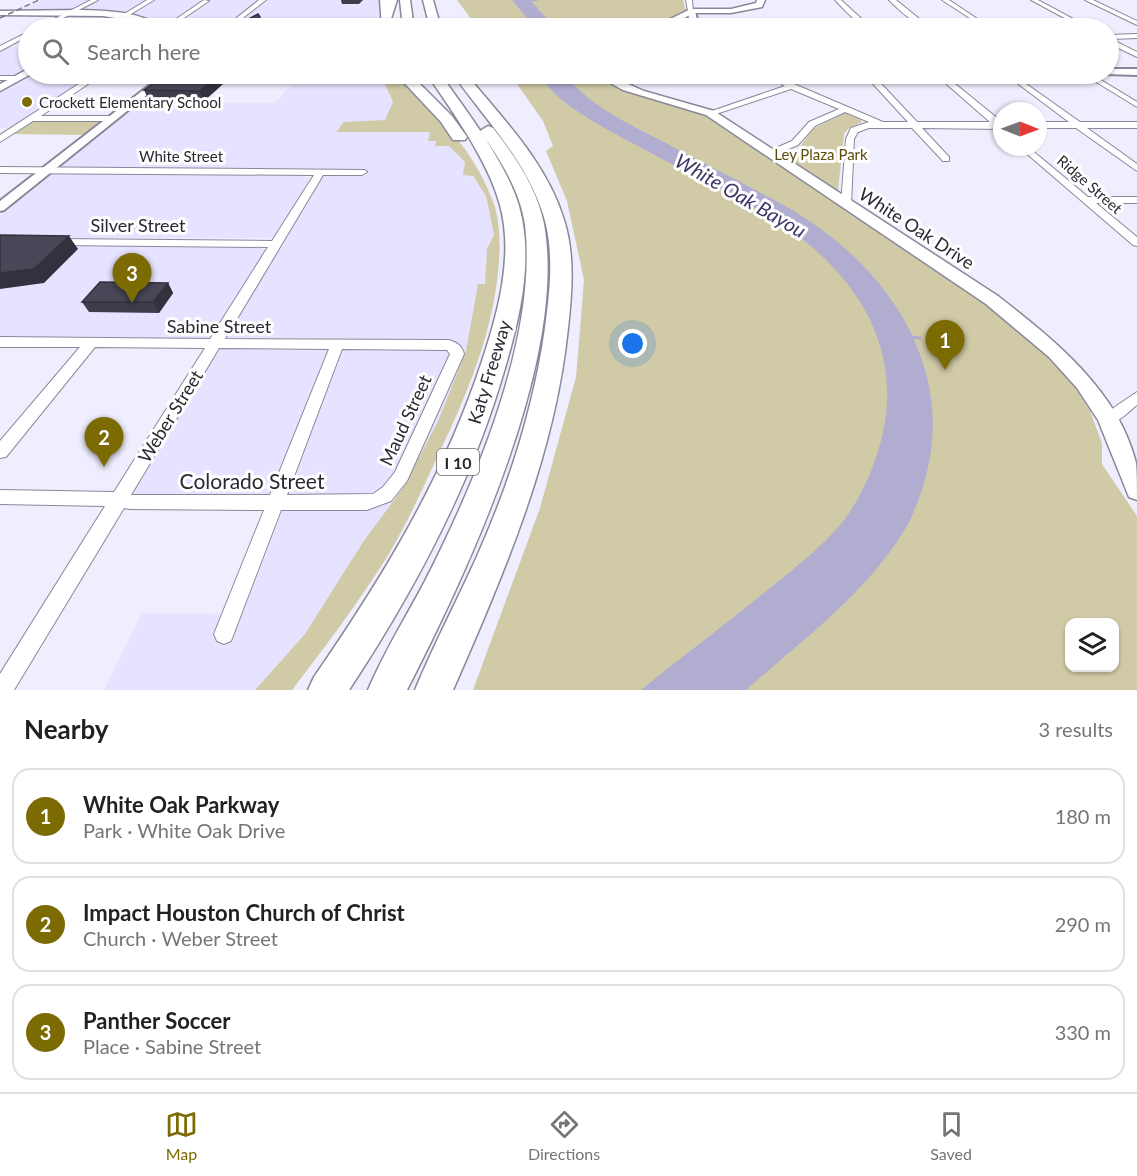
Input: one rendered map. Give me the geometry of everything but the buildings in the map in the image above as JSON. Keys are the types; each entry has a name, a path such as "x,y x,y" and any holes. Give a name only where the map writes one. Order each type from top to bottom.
{"highway":[{"path":"388,18 392,0"},
{"path":"405,0 408,18"},
{"path":"429,0 434,18"},
{"path":"413,84 447,119 492,186 506,198"},
{"name":"Katy Freeway","path":"327,690 391,593 442,499 476,419 501,340 512,289 514,246 510,207 486,152 441,84"},
{"path":"387,690 410,648 462,535 498,445 524,361 537,279 534,225 522,184 510,163 453,84"},
{"path":"434,690 489,570 520,488 542,416 556,346 561,280 552,211 541,186 514,140 468,84"}],"main road":[{"path":"384,0 385,18"},
{"path":"680,18 693,14 746,9 759,5 761,0"},
{"path":"1,14 69,14 138,18"},
{"path":"124,16 128,18"},
{"path":"0,88 18,78"},
{"name":"White Oak Drive","path":"621,84 710,113 992,300 1036,335 1085,385 1108,418 1137,490"}],"street":[{"path":"61,18 95,0"},
{"path":"124,16 151,0"},
{"path":"240,18 263,0"},
{"path":"688,0 694,18"},
{"path":"837,0 857,18"},
{"path":"892,0 915,18"},
{"path":"945,0 973,18"},
{"path":"1034,0 1068,18"},
{"path":"1088,0 1137,23"},
{"path":"180,18 206,1"},
{"path":"1119,37 1137,36"},
{"path":"0,49 18,40"},
{"path":"1119,44 1137,55"},
{"path":"8,45 18,45"},
{"path":"1119,72 1137,72"},
{"path":"0,78 18,78"},
{"path":"0,139 83,84"},
{"path":"0,207 156,84"},
{"path":"787,84 882,124"},
{"path":"877,84 946,159"},
{"path":"951,84 993,120"},
{"path":"1022,84 1137,168"},
{"path":"1103,84 1137,105"},
{"path":"710,113 791,86"},
{"path":"772,153 795,143 812,124 846,110"},
{"path":"31,118 112,119"},
{"path":"846,204 850,134 860,128 882,124 993,126"},
{"path":"1047,125 1137,125"},
{"name":"Ridge Street","path":"1034,156 1137,243"},
{"name":"White Street","path":"0,170 362,172"},
{"name":"Weber Street","path":"2,690 320,172"},
{"path":"1087,200 1137,200"},
{"name":"Silver Street","path":"44,242 275,244"},
{"name":"Sabine Street","path":"0,342 438,345"},
{"path":"0,452 91,343"},
{"path":"224,634 337,345"},
{"name":"Maud Street","path":"360,503 370,503 386,497 401,476 457,354 453,347 438,345"},
{"path":"1108,418 1137,397"},
{"name":"Colorado Street","path":"0,497 119,499 130,502 360,503"}],"shaded area":[{"path":"41,0 147,0 123,14 16,12"},
{"path":"152,0 381,0 382,18 133,18 126,15"},
{"path":"71,15 115,17 113,18 65,18"},
{"path":"9,47 18,47 18,75 0,76 0,51"},
{"name":"Crockett Elementary School","path":"18,78 18,84 82,84 14,128 0,128 0,89"},
{"path":"292,84 398,84 437,141 435,146 449,146 465,162 465,168 486,196 494,235 487,249 485,284 478,285 466,351 438,421 403,488 363,542 305,634 255,690 104,690 142,613 243,614 288,496 126,494 218,348 465,350 459,344 450,341 223,339 325,170 59,168 135,103 275,103"},
{"path":"53,173 299,174 310,179 275,236 269,238 0,238 0,215"},
{"path":"0,244 259,247 267,250 210,341 0,339"}],"green space":[{"path":"457,0 683,0 686,12 673,18 470,18"},
{"path":"385,84 406,84 454,134 487,186 495,207 499,234 496,288 491,314 467,390 418,499 387,557 341,625 292,690 255,690 305,634 363,542 403,488 438,421 466,351 478,284 485,284 487,249 494,235 486,196 473,176 463,175 465,162 449,146 435,146 436,141 428,141 430,132 336,132 344,122 385,120 393,102"},
{"path":"517,84 624,84 712,117 807,184 1000,312 1048,353 1075,387 1090,411 1102,443 1102,464 1137,516 1137,690 473,690 540,508 576,377 584,280 567,201 546,151 553,146 543,121"},
{"name":"Ley Plaza Park","path":"845,113 862,122 848,129 844,134 838,191 784,155 799,148 813,129"},
{"path":"31,120 107,120 87,135 11,134"}],"water":[{"path":"512,0 530,0 546,18 527,18"},
{"name":"White Oak Bayou","path":"546,84 573,84 608,112 813,223 846,250 876,280 900,314 919,351 930,390 933,432 926,476 910,520 886,557 850,598 746,690 641,690 806,558 846,518 869,475 886,418 887,382 881,347 868,315 849,286 825,259 796,234 748,204 586,117"}],"waterway":[{"path":"528,1 538,0"},
{"path":"910,337 920,338"}],"railway":[{"path":"0,18 39,0"}],"place":[{"name":"Crockett Elementary School","path":"27,102"},
{"name":"Panther Soccer","path":"132,303"},
{"name":"White Oak Parkway","path":"945,370"},
{"name":"Impact Houston Church of Christ","path":"104,467"}]}
